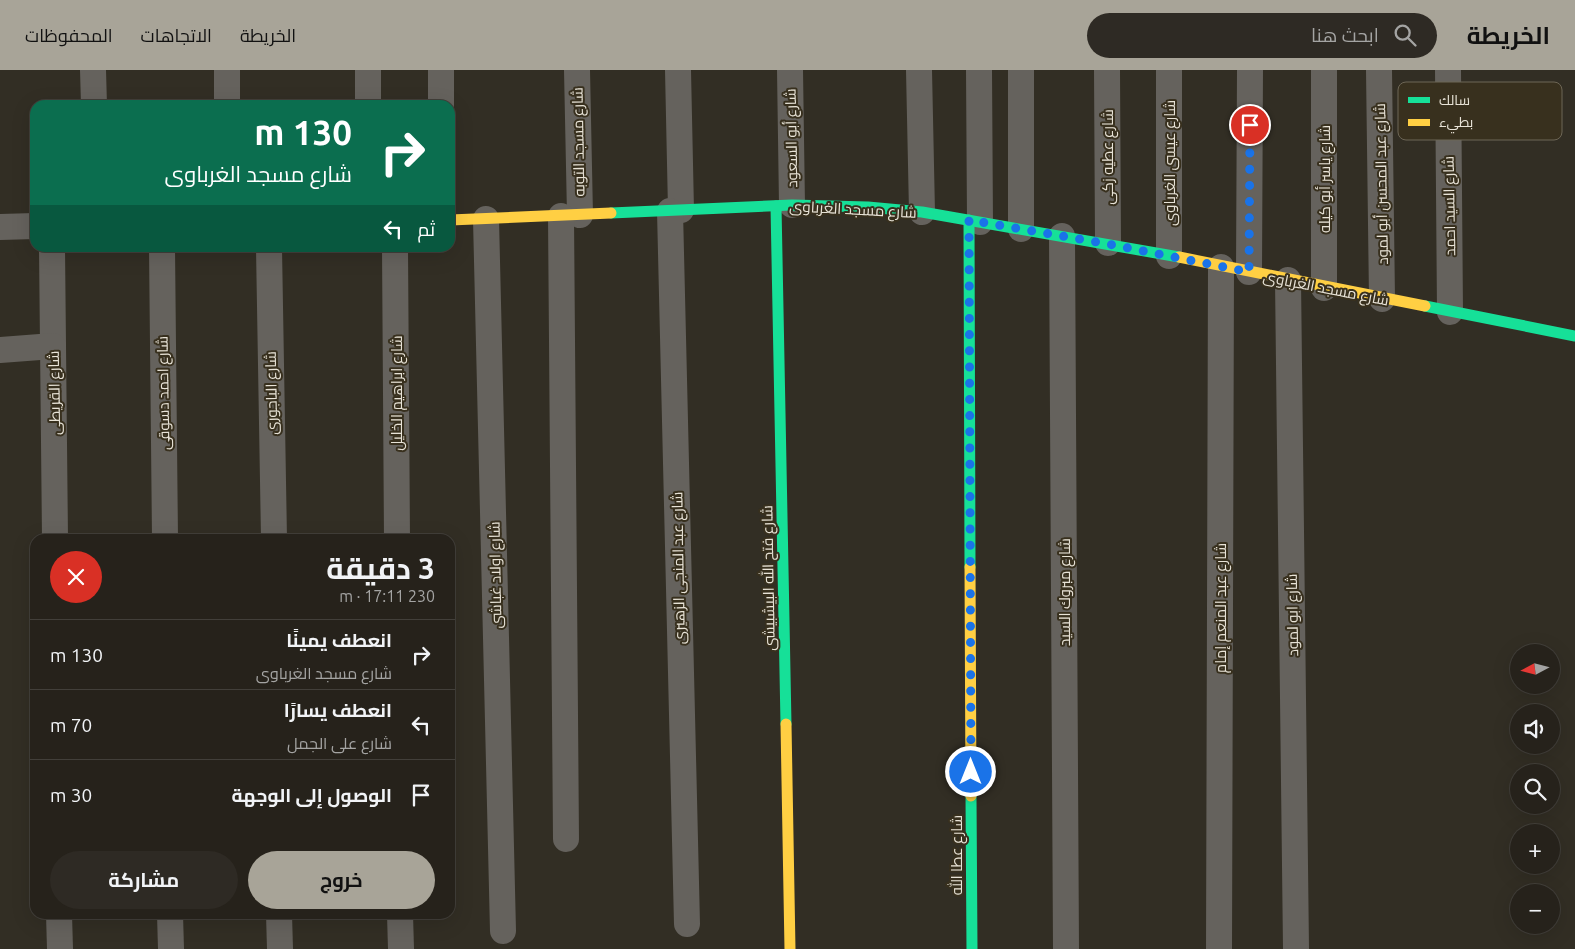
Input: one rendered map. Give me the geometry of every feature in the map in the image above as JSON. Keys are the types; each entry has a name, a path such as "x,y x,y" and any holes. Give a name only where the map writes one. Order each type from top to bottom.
{"street":[{"path":"93,70 94,100"},
{"path":"227,70 227,100"},
{"path":"368,70 368,100"},
{"path":"440,70 440,100"},
{"name":"شارع مسجد التوبه","path":"566,839 570,215 577,70"},
{"name":"شارع عبد المنجى الزهيرى","path":"678,70 675,210 687,924"},
{"name":"شارع أبو السعود","path":"784,206 790,70"},
{"path":"919,70 922,212"},
{"path":"975,221 979,70"},
{"path":"1020,70 1021,229"},
{"name":"شارع عطيه زكى","path":"1107,70 1108,244"},
{"name":"شارع عيسى الغرباوى","path":"1169,70 1169,256"},
{"path":"1249,272 1250,70"},
{"name":"شارع ياسر أبو كيله","path":"1324,70 1324,288"},
{"name":"شارع عبد المحسن أبو لمود","path":"1380,70 1382,298"},
{"name":"شارع السيد احمد","path":"1449,140 1450,312"},
{"name":"شارع مسجد الغرباوى","path":"455,220 784,206 868,207 922,212 1108,244 1575,336"},
{"name":"شارع فتح الله البيشبيشى","path":"784,206 790,949"},
{"name":"شارع اولاد غباشى","path":"486,219 503,931"},
{"name":"شارع عطا الله","path":"972,949 975,221"},
{"path":"0,227 30,226"},
{"name":"شارع مبروك السيد","path":"1062,236 1066,949"},
{"name":"شارع القريطى","path":"52,252 56,534"},
{"name":"شارع احمد دسوقى","path":"162,252 165,534"},
{"name":"شارع الباجورى","path":"269,252 274,534"},
{"name":"شارع ابراهيم الخليل","path":"395,252 397,534"},
{"name":"شارع عبد المنعم إمام","path":"1219,949 1221,267"},
{"name":"شارع ابو لمود","path":"1288,280 1296,949"},
{"path":"0,350 53,346"},
{"path":"60,919 60,949"},
{"path":"170,919 171,949"},
{"path":"279,919 280,949"},
{"path":"400,919 401,949"}],"traffic: fast":[{"path":"611,213 792,205 868,207 922,212 1179,257"},
{"path":"776,206 786,724"},
{"path":"969,220 970,567"},
{"path":"1425,306 1575,336"},
{"path":"971,796 972,949"}],"traffic: slow":[{"path":"455,220 611,213"},
{"path":"1179,257 1425,306"},
{"path":"970,567 971,796"},
{"path":"786,724 790,949"}],"route":[{"path":"971,772 969,220 1108,244 1249,272 1250,125"}]}
